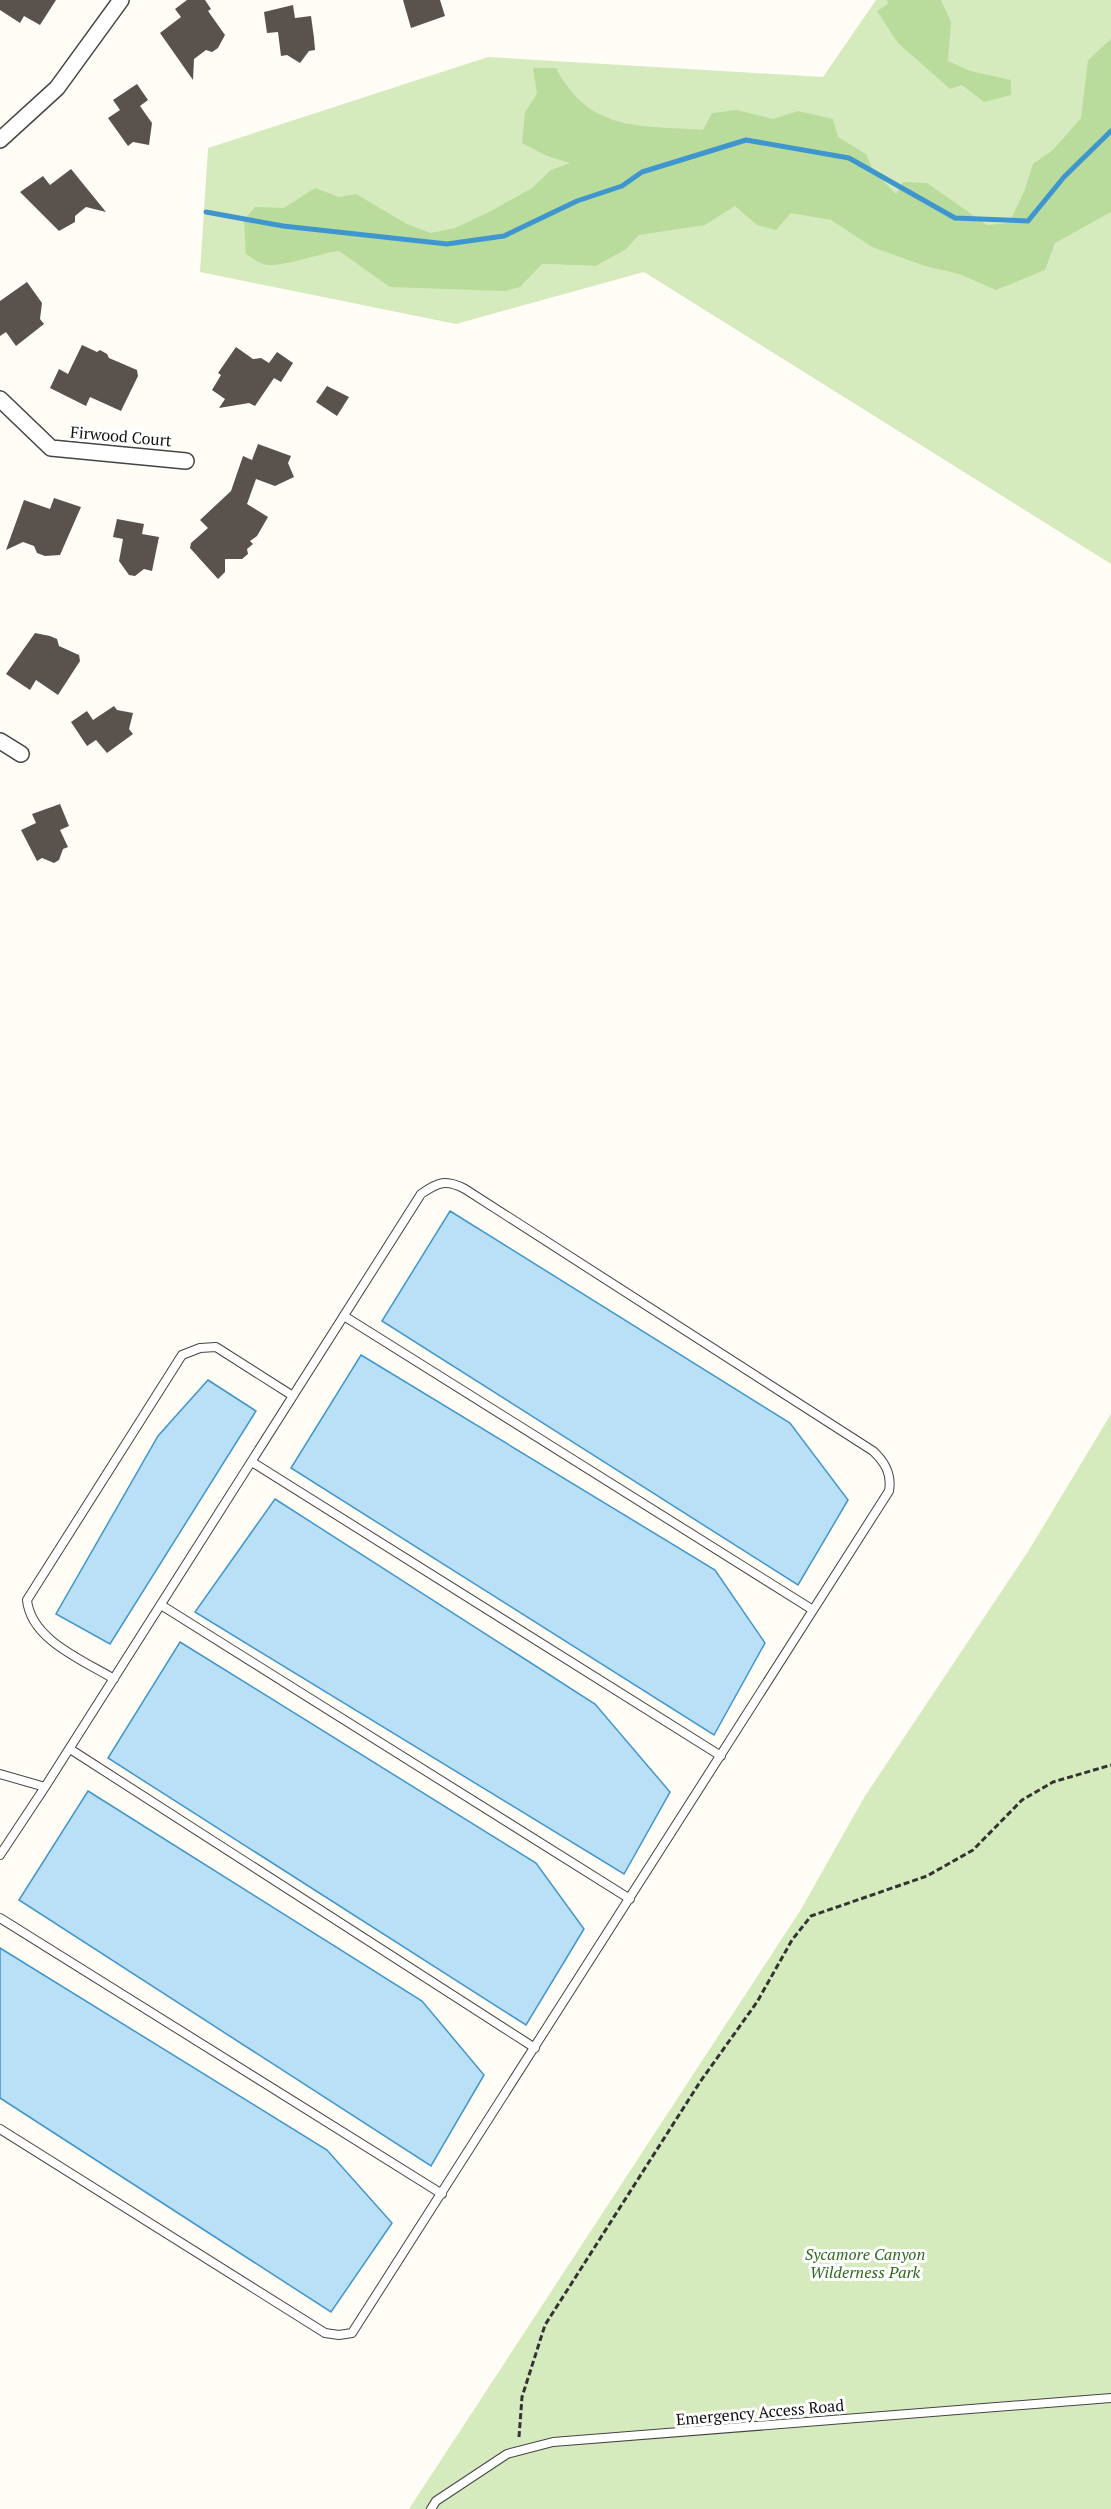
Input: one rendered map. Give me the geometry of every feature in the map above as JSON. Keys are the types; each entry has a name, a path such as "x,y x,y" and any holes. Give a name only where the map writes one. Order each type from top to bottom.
{"street":[{"path":"0,140 57,88 121,0"},
{"name":"Firwood Court","path":"0,399 51,448 186,461"},
{"path":"0,741 21,754"}],"lane":[{"path":"0,1855 70,1749 421,1194 444,1181 465,1189 882,1459 889,1475 890,1491 352,2333 339,2336 325,2333 0,2129"},
{"path":"344,1316 813,1610"},
{"path":"114,1679 38,1629 28,1612 27,1600 182,1355 200,1348 216,1347 293,1396"},
{"path":"252,1462 721,1756"},
{"path":"161,1605 630,1899"},
{"path":"70,1749 535,2048"},
{"path":"0,1774 45,1787"},
{"path":"0,1918 442,2193"},
{"name":"Emergency Access Road","path":"431,2509 436,2501 507,2454 552,2442 1111,2398"}],"path":[{"path":"507,2454 519,2438 522,2397 544,2325 700,2082 757,2002 792,1940 811,1916 927,1876 973,1850 1022,1800 1053,1782 1111,1765"}],"green space":[{"path":"876,0 1111,0 1111,564 644,272 456,324 200,272 208,148 488,57 823,77","holes":["616,255 596,266 542,264"]},
{"path":"887,0 941,0 951,22 948,61 970,71 1011,80 1011,95 984,102 962,85 950,89 898,43 877,11 888,4"},
{"path":"1111,39 1111,212 1055,243 1045,270 996,290 959,274 925,266 872,247 831,220 791,213 776,230 757,225 735,206 705,225 639,235 625,250 596,266 542,264 520,287 505,291 390,287 339,251 289,263 270,265 261,263 246,254 244,220 255,207 284,208 315,188 339,197 356,194 407,224 431,233 455,228 532,188 551,170 570,163 547,156 522,143 525,112 537,94 533,68 556,68 569,89 584,104 601,115 638,125 703,130 712,113 737,110 773,119 798,111 833,119 838,137 866,154 873,170 896,194 903,182 927,183 987,225 1009,223 1024,192 1033,164 1053,150 1081,118 1088,60"},
{"name":"Sycamore Canyon Wilderness Park","path":"1111,1414 1111,2509 409,2509 800,1911 865,1796 1029,1550"}],"water":[{"path":"450,1211 790,1423 848,1500 798,1585 382,1321"},
{"path":"361,1355 715,1570 765,1643 714,1735 291,1468"},
{"path":"208,1380 256,1411 110,1644 56,1614 158,1436"},
{"path":"275,1499 595,1704 670,1792 624,1874 195,1612"},
{"path":"180,1642 536,1863 584,1929 526,2025 108,1758"},
{"path":"88,1791 422,2001 484,2075 431,2166 19,1900"},
{"path":"0,1948 327,2150 392,2223 331,2312 0,2098"}],"building":[{"path":"0,0 56,0 40,25 24,16 20,23 0,10"},
{"path":"187,0 205,0 211,9 208,11 225,35 218,48 212,52 206,50 194,59 193,80 160,33 181,17 175,9"},
{"path":"403,0 440,0 445,16 411,28"},
{"path":"293,5 295,18 311,16 314,38 315,50 309,51 300,63 287,55 281,56 278,32 267,33 264,12"},
{"path":"137,84 148,100 140,106 152,123 149,145 133,142 128,146 108,118 120,110 113,100"},
{"path":"71,169 106,212 86,207 75,216 75,222 59,231 20,192 43,176 50,185"},
{"path":"27,282 42,303 40,319 44,324 16,346 6,332 0,336 0,301"},
{"path":"82,345 97,352 100,350 109,358 137,370 138,376 121,411 90,397 86,406 50,388 59,369 68,374"},
{"path":"236,347 253,359 261,358 269,363 277,352 293,363 281,382 274,378 255,406 249,403 219,408 225,399 212,390 221,375 218,373"},
{"path":"327,386 349,397 337,416 316,402"},
{"path":"258,444 291,456 288,463 294,477 275,486 256,479 247,504 268,517 257,536 250,541 253,544 247,549 248,554 242,559 225,559 225,572 218,579 190,548 191,543 208,528 200,520 231,491 243,456 252,460"},
{"path":"54,498 81,507 60,555 45,556 37,553 34,546 23,542 6,550 24,500 50,509"},
{"path":"117,519 144,524 142,534 159,537 152,571 144,569 135,576 129,575 119,561 123,539 113,537"},
{"path":"35,633 57,639 59,646 79,655 80,661 58,695 36,680 30,690 6,674"},
{"path":"114,706 117,710 133,713 129,729 133,734 107,753 96,740 87,746 71,722 87,711 93,720"},
{"path":"60,804 69,826 60,830 68,847 63,849 59,860 54,863 42,858 37,861 21,830 36,823 32,814"}],"waterway":[{"path":"206,212 283,226 447,244 504,236 577,201 622,186 642,172 746,140 849,158 955,218 1028,221 1064,177 1111,131"}]}
